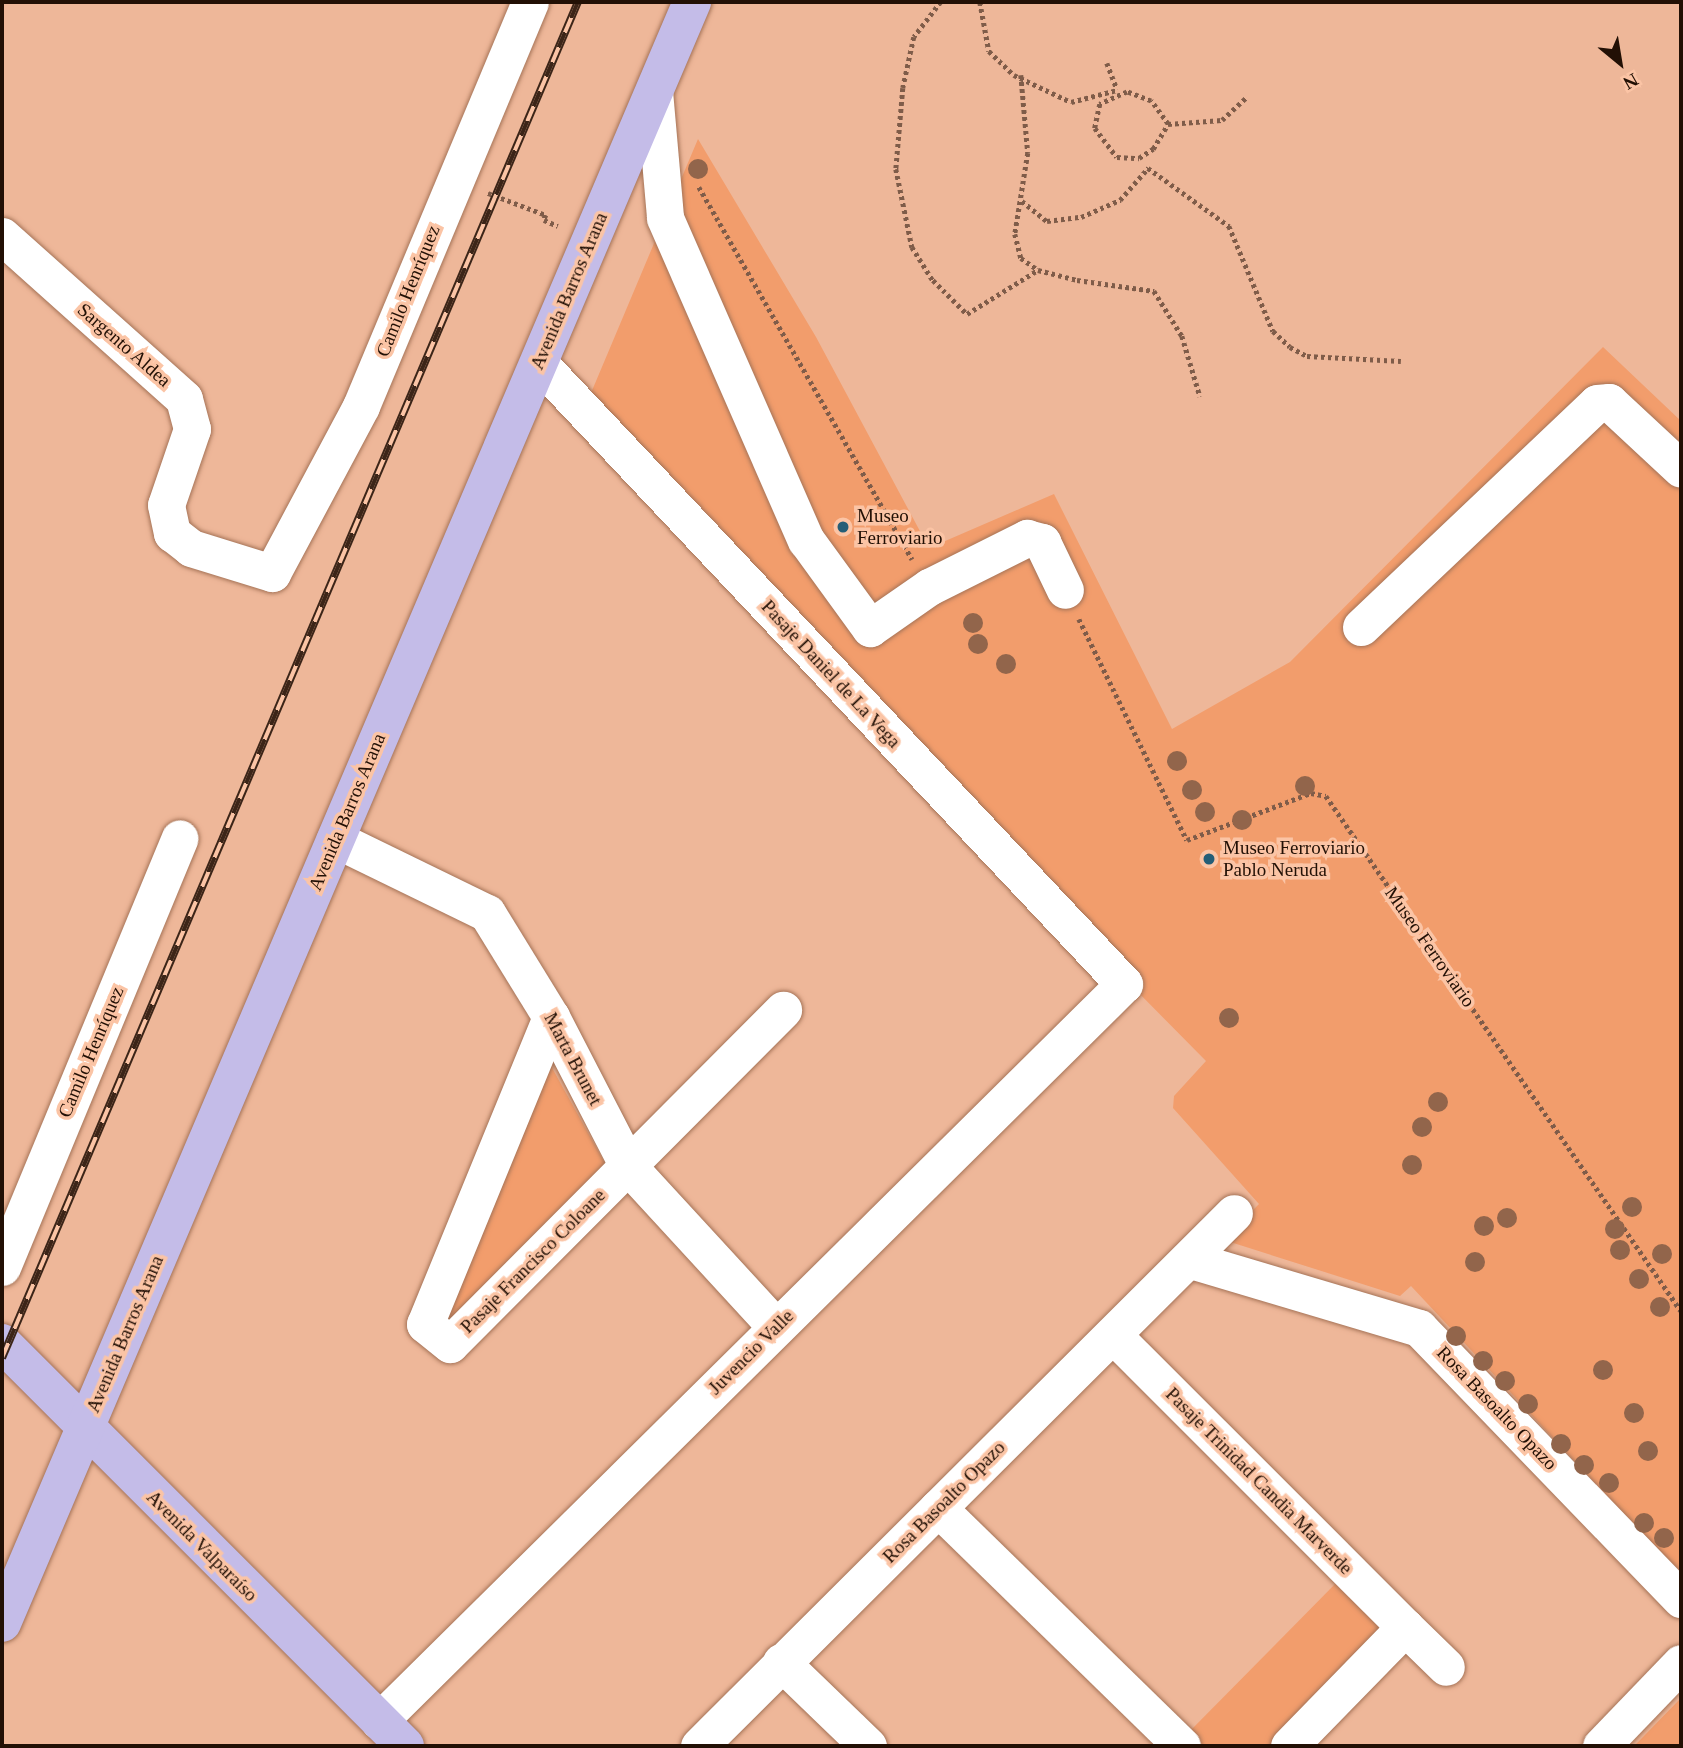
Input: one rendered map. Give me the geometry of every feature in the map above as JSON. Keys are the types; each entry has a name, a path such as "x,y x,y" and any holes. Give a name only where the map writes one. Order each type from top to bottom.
{"main road":[{"name":"Avenida Barros Arana","path":"2,1623 692,2"},
{"name":"Avenida Valparaíso","path":"2,1343 84,1429 392,1733"}],"street":[{"name":"Camilo Henríquez","path":"272,573 361,406 530,2"},
{"path":"654,91 665,218 806,540 870,628 929,587 1037,537 1065,590"},
{"name":"Sargento Aldea","path":"2,236 184,399 192,429 166,505 172,533 191,548 272,573"},
{"name":"Pasaje Daniel de La Vega","path":"539,363 1124,984"},
{"path":"1361,627 1597,403 1609,402 1681,469"},
{"name":"Camilo Henríquez","path":"2,1267 180,838"},
{"name":"Marta Brunet","path":"335,839 486,913 551,1017 628,1166 776,1327"},
{"name":"Juvencio Valle","path":"392,1733 776,1327 1124,984"},
{"name":"Pasaje Francisco Coloane","path":"551,1017 425,1324 450,1344 783,1010"},
{"name":"Rosa Basoalto Opazo","path":"699,1746 781,1662 1191,1260 1234,1213"},
{"name":"Rosa Basoalto Opazo","path":"1191,1260 1419,1328 1681,1599"},
{"name":"Pasaje Trinidad Candia Marverde","path":"1113,1335 1446,1667"},
{"path":"938,1508 1182,1746"},
{"path":"1289,1746 1405,1627"},
{"path":"781,1662 868,1746"},
{"path":"1601,1746 1681,1663"}],"path":[{"path":"941,2 914,37 903,88 896,169 912,247 933,280 967,314 1038,270"},
{"path":"980,2 989,51 1021,75 1071,102 1117,92 1143,96 1168,124"},
{"path":"1107,63 1117,92"},
{"path":"1021,75 1028,153 1017,247 1038,270 1154,291 1182,337 1200,396"},
{"path":"1117,92 1100,104 1095,128 1117,157 1142,157"},
{"path":"1142,157 1168,124 1222,120 1247,97"},
{"path":"1142,157 1148,168 1229,226 1273,331 1290,347 1307,356 1401,361"},
{"path":"1022,201 1047,221 1081,217 1120,200 1148,168"},
{"path":"694,175 929,587"},
{"path":"494,195 591,240"},
{"name":"Museo Ferroviario","path":"1065,590 1187,840 1311,793 1326,796 1681,1311"}],"shaded area":[{"name":"Museo Ferroviario Pablo Neruda","path":"698,139 816,337 929,548 1054,494 1172,729 1290,662 1603,347 1681,421 1681,1575 1411,1286 1400,1296 1224,1240 1259,1204 1173,1108 1174,1096 1206,1061 1043,896 845,678 718,525 591,393"},
{"path":"546,1057 607,1167 456,1318 448,1317 442,1308"},
{"path":"1339,1580 1386,1627 1270,1746 1201,1746 1188,1733"},
{"path":"1681,1698 1681,1746 1634,1746 1643,1737"}],"railway":[{"path":"2,1358 578,2"}],"place":[{"name":"Museo Ferroviario","path":"843,527"},
{"name":"Museo Ferroviario Pablo Neruda","path":"1209,859"}]}
